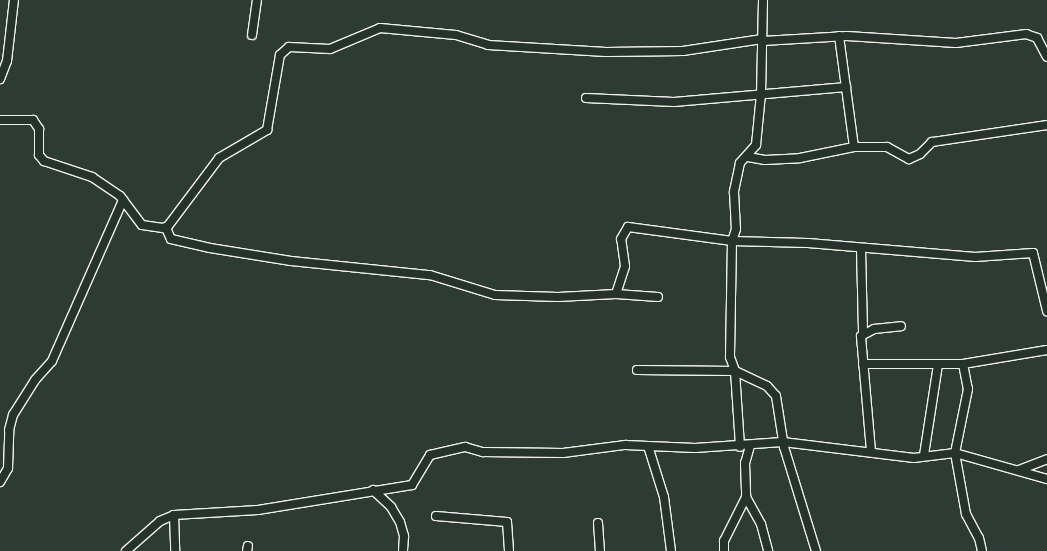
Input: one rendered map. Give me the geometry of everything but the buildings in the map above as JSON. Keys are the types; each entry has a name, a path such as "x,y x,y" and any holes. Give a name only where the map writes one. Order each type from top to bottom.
{"street":[{"path":"0,79 7,61 14,0"},
{"path":"252,36 257,0"},
{"path":"740,446 735,371 728,339 734,284 732,241 736,229 736,174 740,164 748,157 756,145 761,94 763,0"},
{"path":"166,228 219,158 267,130 280,55 290,47 330,49 372,29 386,28 456,35 488,45 606,52 683,51 762,40 839,36 956,43 1026,34 1037,38 1047,57"},
{"path":"839,36 854,147"},
{"path":"586,98 674,102 846,87"},
{"path":"0,120 33,120 39,129 39,155 44,162 92,177 123,200 142,225 166,228"},
{"path":"748,157 764,160 800,158 854,147 887,147 908,159 920,154 932,142 1047,125"},
{"path":"0,482 8,468 10,430 14,415 35,380 52,361 123,200"},
{"path":"616,294 625,266 622,239 628,227 732,241 808,242 860,249 975,257 1033,253 1047,312"},
{"path":"166,228 171,239 210,248 291,261 430,275 495,295 558,297 616,294 658,297"},
{"path":"860,249 863,364 870,451"},
{"path":"863,333 901,326"},
{"path":"863,364 963,364 1047,350"},
{"path":"924,455 938,364"},
{"path":"963,364 968,389 955,453 966,514 980,538 982,551"},
{"path":"637,370 735,371 773,391 783,442 816,551"},
{"path":"126,551 160,521 174,515 258,510 414,484 426,458 446,449 465,447 483,452 563,453 625,444 648,446 750,446 783,442 831,450 870,451 914,458 924,455 955,453 1047,479"},
{"path":"648,446 664,497 671,551"},
{"path":"750,446 745,463 746,497 761,524 768,551"},
{"path":"1019,470 1047,458"},
{"path":"373,490 391,506 400,522 404,536 402,551"},
{"path":"724,551 724,541 746,497"},
{"path":"174,515 175,551"},
{"path":"436,516 507,522 509,551"},
{"path":"598,523 600,551"}]}
